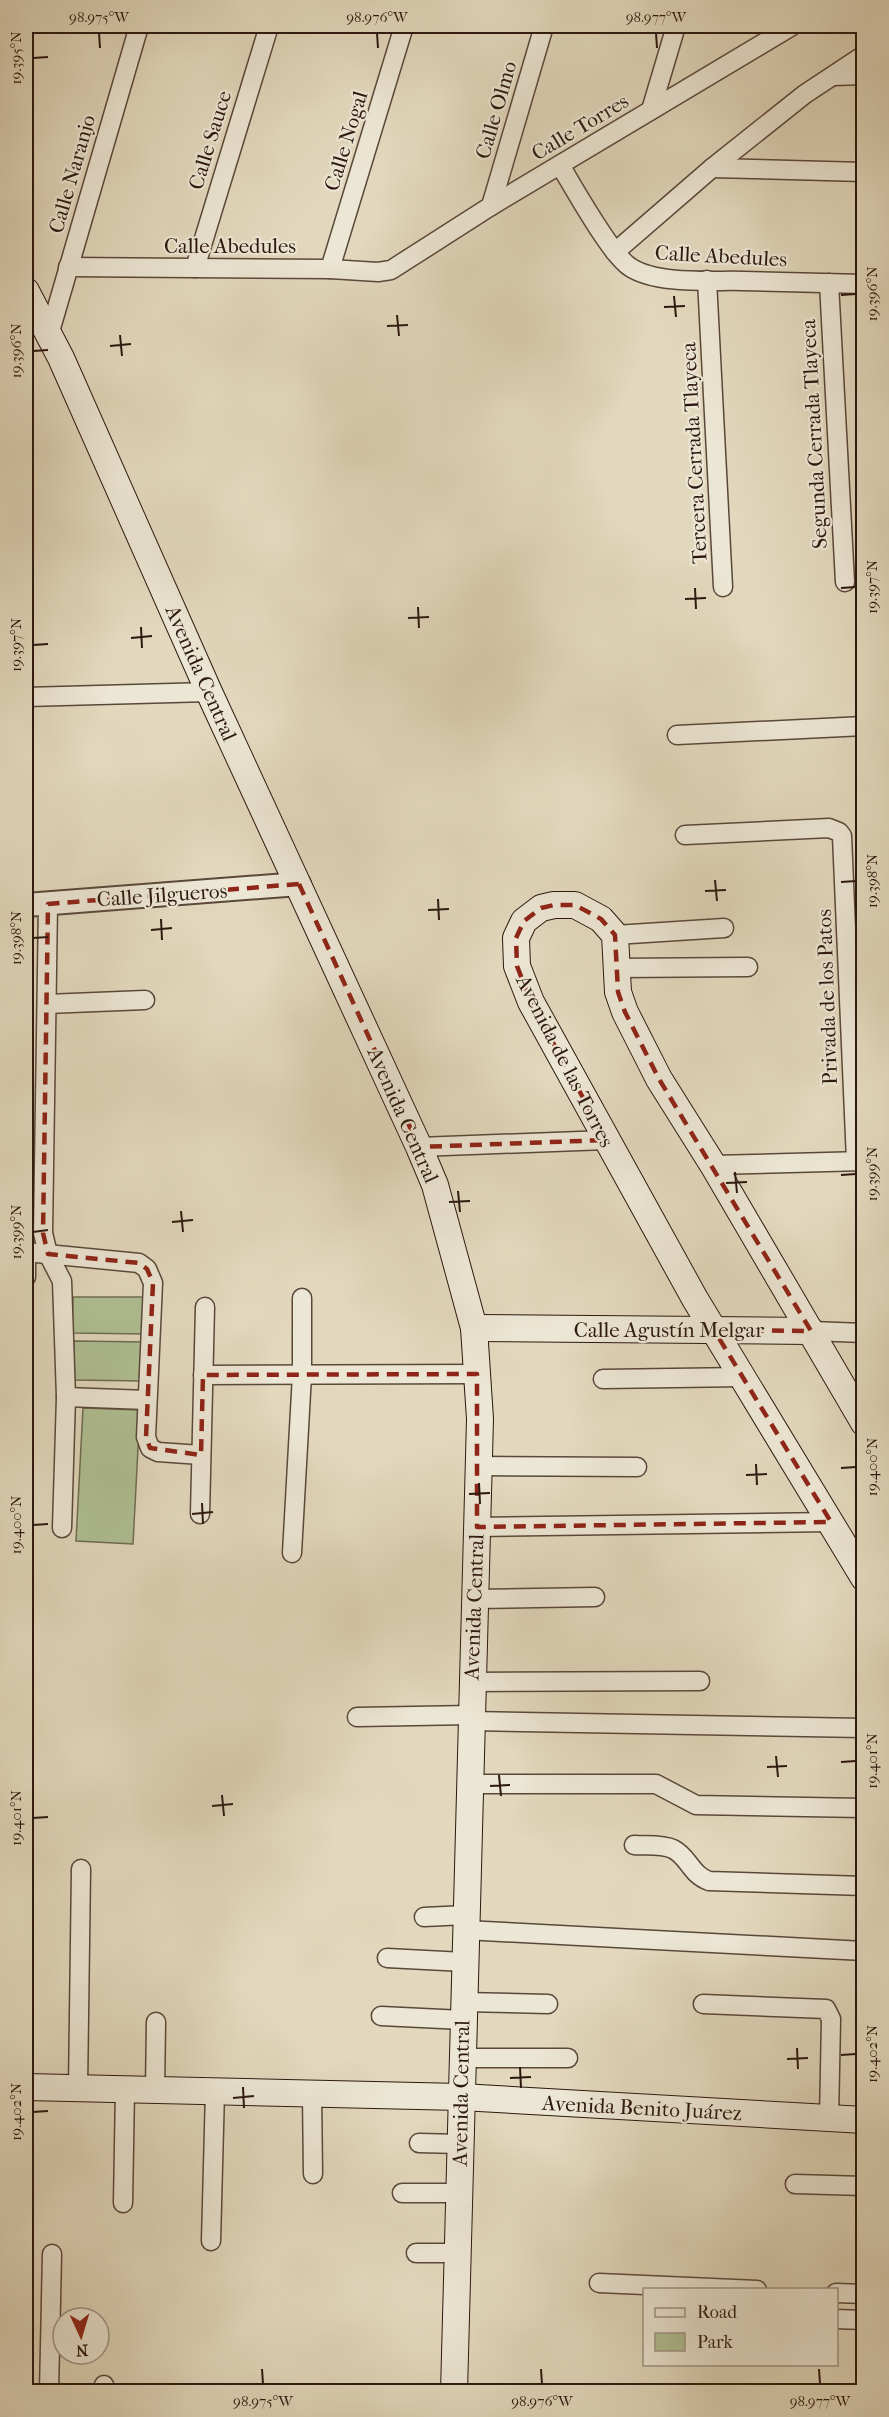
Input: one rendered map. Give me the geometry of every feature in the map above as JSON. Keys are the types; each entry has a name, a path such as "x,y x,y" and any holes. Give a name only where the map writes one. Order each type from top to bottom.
{"main road":[{"name":"Avenida Central","path":"26,291 61,358 209,692 419,1147 435,1185 474,1328 480,1419 460,2097 459,2253 454,2391"},
{"name":"Avenida de las Torres","path":"615,935 601,919 575,905 554,905 541,908 524,921 516,938 517,966 531,1002 606,1140 714,1330 864,1578"},
{"path":"615,935 618,992 625,1012 659,1079 713,1165 864,1423"},
{"name":"Calle Agustín Melgar","path":"474,1328 811,1331"},
{"name":"Avenida Benito Juárez","path":"26,2087 460,2097 864,2120"}],"street":[{"name":"Calle Naranjo","path":"49,335 139,26"},
{"name":"Calle Sauce","path":"195,268 268,26"},
{"name":"Calle Nogal","path":"330,269 404,26"},
{"name":"Calle Olmo","path":"491,206 544,26"},
{"path":"651,110 676,26"},
{"name":"Calle Torres","path":"392,270 491,206 651,110 767,34 792,26"},
{"path":"615,252 711,168 805,94 864,55"},
{"path":"832,76 864,75"},
{"name":"Calle Abedules","path":"560,165 615,252 628,266 641,273 665,278 864,284"},
{"path":"711,168 864,172"},
{"name":"Calle Abedules","path":"68,267 330,269 378,272 392,270"},
{"name":"Tercera Cerrada Tlayeca","path":"707,280 723,587"},
{"name":"Segunda Cerrada Tlayeca","path":"829,283 844,582"},
{"path":"26,698 209,692"},
{"path":"677,735 864,726"},
{"name":"Privada de los Patos","path":"685,835 829,828 839,832 843,842 860,1161"},
{"name":"Calle Jilgueros","path":"26,905 298,884"},
{"path":"48,904 44,1233 48,1254 62,1281 66,1397 62,1528"},
{"path":"615,935 724,928"},
{"path":"617,968 748,967"},
{"path":"47,1004 145,1000"},
{"path":"419,1147 606,1140"},
{"path":"713,1165 860,1161"},
{"path":"26,1277 26,1252 139,1263 147,1269 153,1283 146,1437 150,1448 158,1452 201,1455"},
{"path":"292,1552 302,1375 302,1298"},
{"path":"200,1514 205,1307"},
{"name":"Calle Agustín Melgar","path":"811,1331 864,1334"},
{"path":"203,1375 477,1374"},
{"path":"603,1379 743,1377"},
{"path":"66,1397 147,1400"},
{"path":"478,1466 637,1467"},
{"path":"477,1527 831,1522"},
{"path":"475,1599 595,1597"},
{"path":"472,1682 700,1681"},
{"path":"357,1717 864,1728"},
{"path":"469,1784 656,1784 696,1804 864,1808"},
{"path":"634,1845 670,1848 679,1853 697,1877 708,1881 864,1886"},
{"path":"78,2088 81,1869"},
{"path":"424,1917 465,1923 864,1951"},
{"path":"387,1958 464,1962"},
{"path":"381,2016 548,2004"},
{"path":"703,2004 826,2009 831,2019 829,2119"},
{"path":"155,2090 156,2022"},
{"path":"462,2058 568,2058"},
{"path":"123,2203 125,2089"},
{"path":"211,2241 214,2091"},
{"path":"312,2094 313,2174"},
{"path":"419,2143 460,2144"},
{"path":"795,2184 864,2186"},
{"path":"402,2193 459,2193"},
{"path":"416,2253 459,2253"},
{"path":"49,2391 52,2254"},
{"path":"599,2283 731,2288"},
{"path":"838,2293 864,2294"},
{"path":"838,2319 864,2320"}],"highlighted area":[{"path":"299,884 419,1147 606,1140 531,1002 517,966 516,938 524,921 541,908 554,905 575,905 601,919 615,935 618,992 625,1012 659,1079 811,1331 714,1330 831,1522 477,1527 477,1374 203,1375 201,1455 150,1448 146,1437 153,1283 147,1269 139,1263 48,1254 43,1233 48,904"}],"green space":[{"path":"73,1297 148,1297 147,1334 72,1333"},
{"path":"74,1341 145,1342 144,1381 73,1380"},
{"path":"83,1408 140,1410 133,1544 76,1541"}]}
